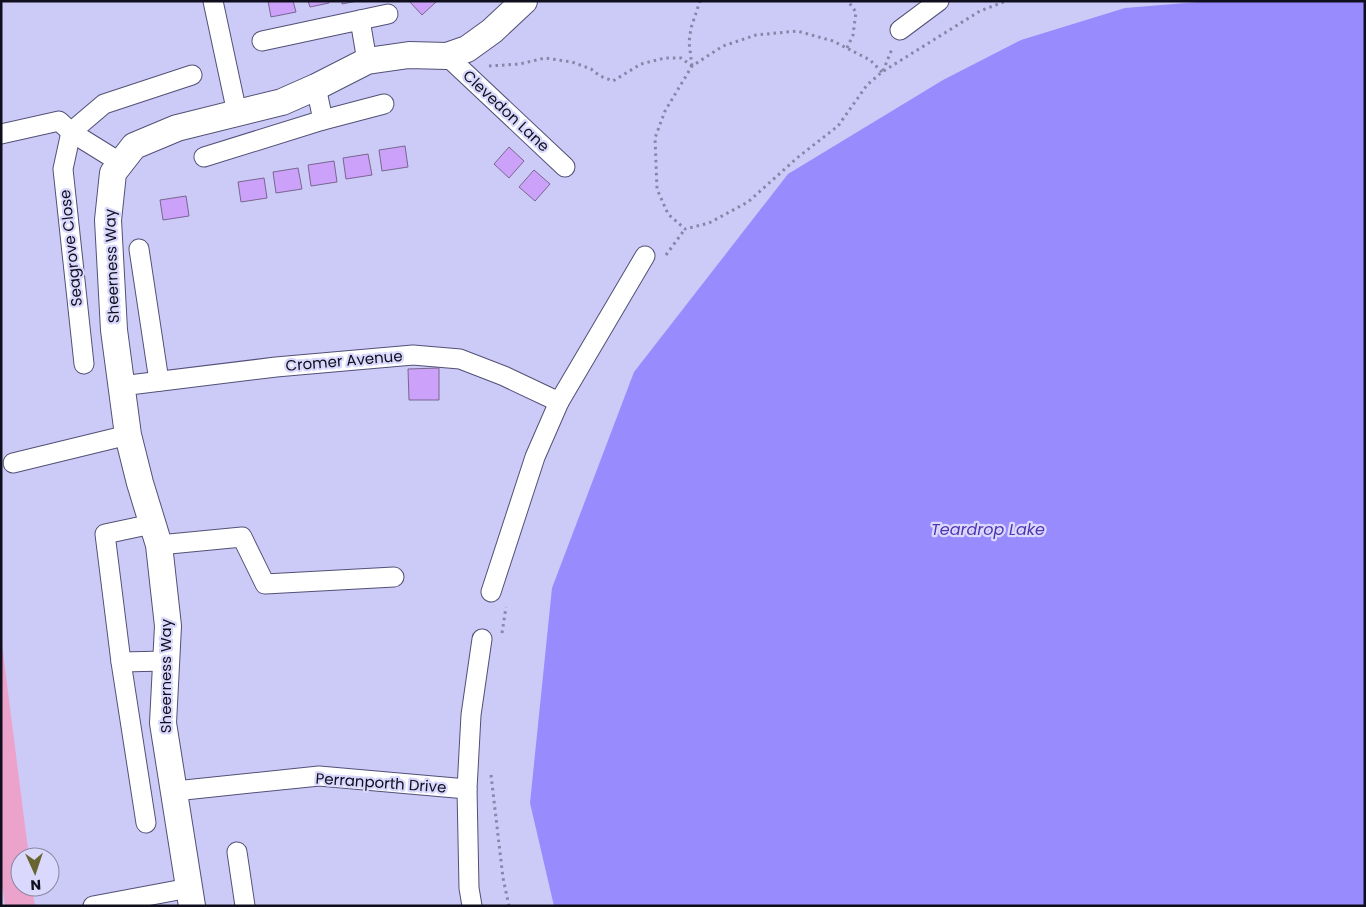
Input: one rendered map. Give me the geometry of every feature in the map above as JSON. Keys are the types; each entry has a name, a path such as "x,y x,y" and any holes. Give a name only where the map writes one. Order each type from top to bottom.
{"street":[{"path":"213,1 237,113"},
{"path":"457,52 492,31 524,1"},
{"path":"900,30 939,1"},
{"path":"262,42 388,14"},
{"path":"360,20 367,61"},
{"name":"Sheerness Way","path":"93,906 190,897 163,723 168,626 155,535 128,435 114,330 108,220 113,174 134,146 177,128 282,102 367,61 457,52"},
{"name":"Clevedon Lane","path":"457,52 565,167"},
{"path":"71,132 104,104 192,75"},
{"path":"316,87 323,120"},
{"path":"204,157 323,120 384,104"},
{"path":"1,134 58,121 71,132 121,163"},
{"name":"Seagrove Close","path":"71,132 63,169 84,364"},
{"name":"Sheerness Way","path":"140,249 159,381"},
{"path":"499,597 535,457 559,402 654,259"},
{"name":"Cromer Avenue","path":"122,386 276,367 413,355 460,359 504,376 559,402"},
{"path":"14,463 128,435"},
{"path":"146,823 121,662 105,534 242,537 265,584 394,577"},
{"name":"Perranporth Drive","path":"472,906 469,888 467,789 472,716 492,640"},
{"path":"121,662 166,662"},
{"name":"Perranporth Drive","path":"174,791 319,776 467,789"},
{"path":"237,852 245,906"}],"path":[{"path":"692,66 688,42 700,1"},
{"path":"847,48 852,35 856,12 848,1"},
{"path":"654,259 685,229 709,223 748,202 797,158 838,126 867,85 882,72 980,11 1006,1"},
{"path":"685,229 668,214 657,189 655,138 666,111 692,66 723,46 756,35 797,31 833,41 870,60 882,72"},
{"path":"457,52 485,66 520,64 546,58 572,62 613,81 641,64 664,58 681,58 692,66"},
{"path":"492,640 499,597"},
{"path":"490,773 503,878 509,906"}],"shaded area":[{"path":"1,637 28,847 10,847 10,897 34,897 35,906 5,906 1,879"}],"water":[{"name":"Teardrop Lake","path":"1210,1 1365,1 1365,906 554,906 530,803 552,588 634,372 788,174 943,80 1021,40 1125,8"}],"building":[{"path":"268,1 293,1 296,12 271,17"},
{"path":"308,1 329,1 329,3 310,7"},
{"path":"342,1 357,1 342,4"},
{"path":"409,1 437,1 422,15"},
{"path":"405,146 408,167 382,171 379,150"},
{"path":"509,147 524,161 509,178 494,164"},
{"path":"368,154 372,175 346,179 343,158"},
{"path":"334,161 337,182 311,186 308,165"},
{"path":"298,168 302,189 276,193 273,172"},
{"path":"534,170 550,184 535,201 519,187"},
{"path":"264,178 267,198 241,202 238,182"},
{"path":"186,196 189,216 163,220 160,200"},
{"path":"439,368 439,400 409,400 408,369"}]}
